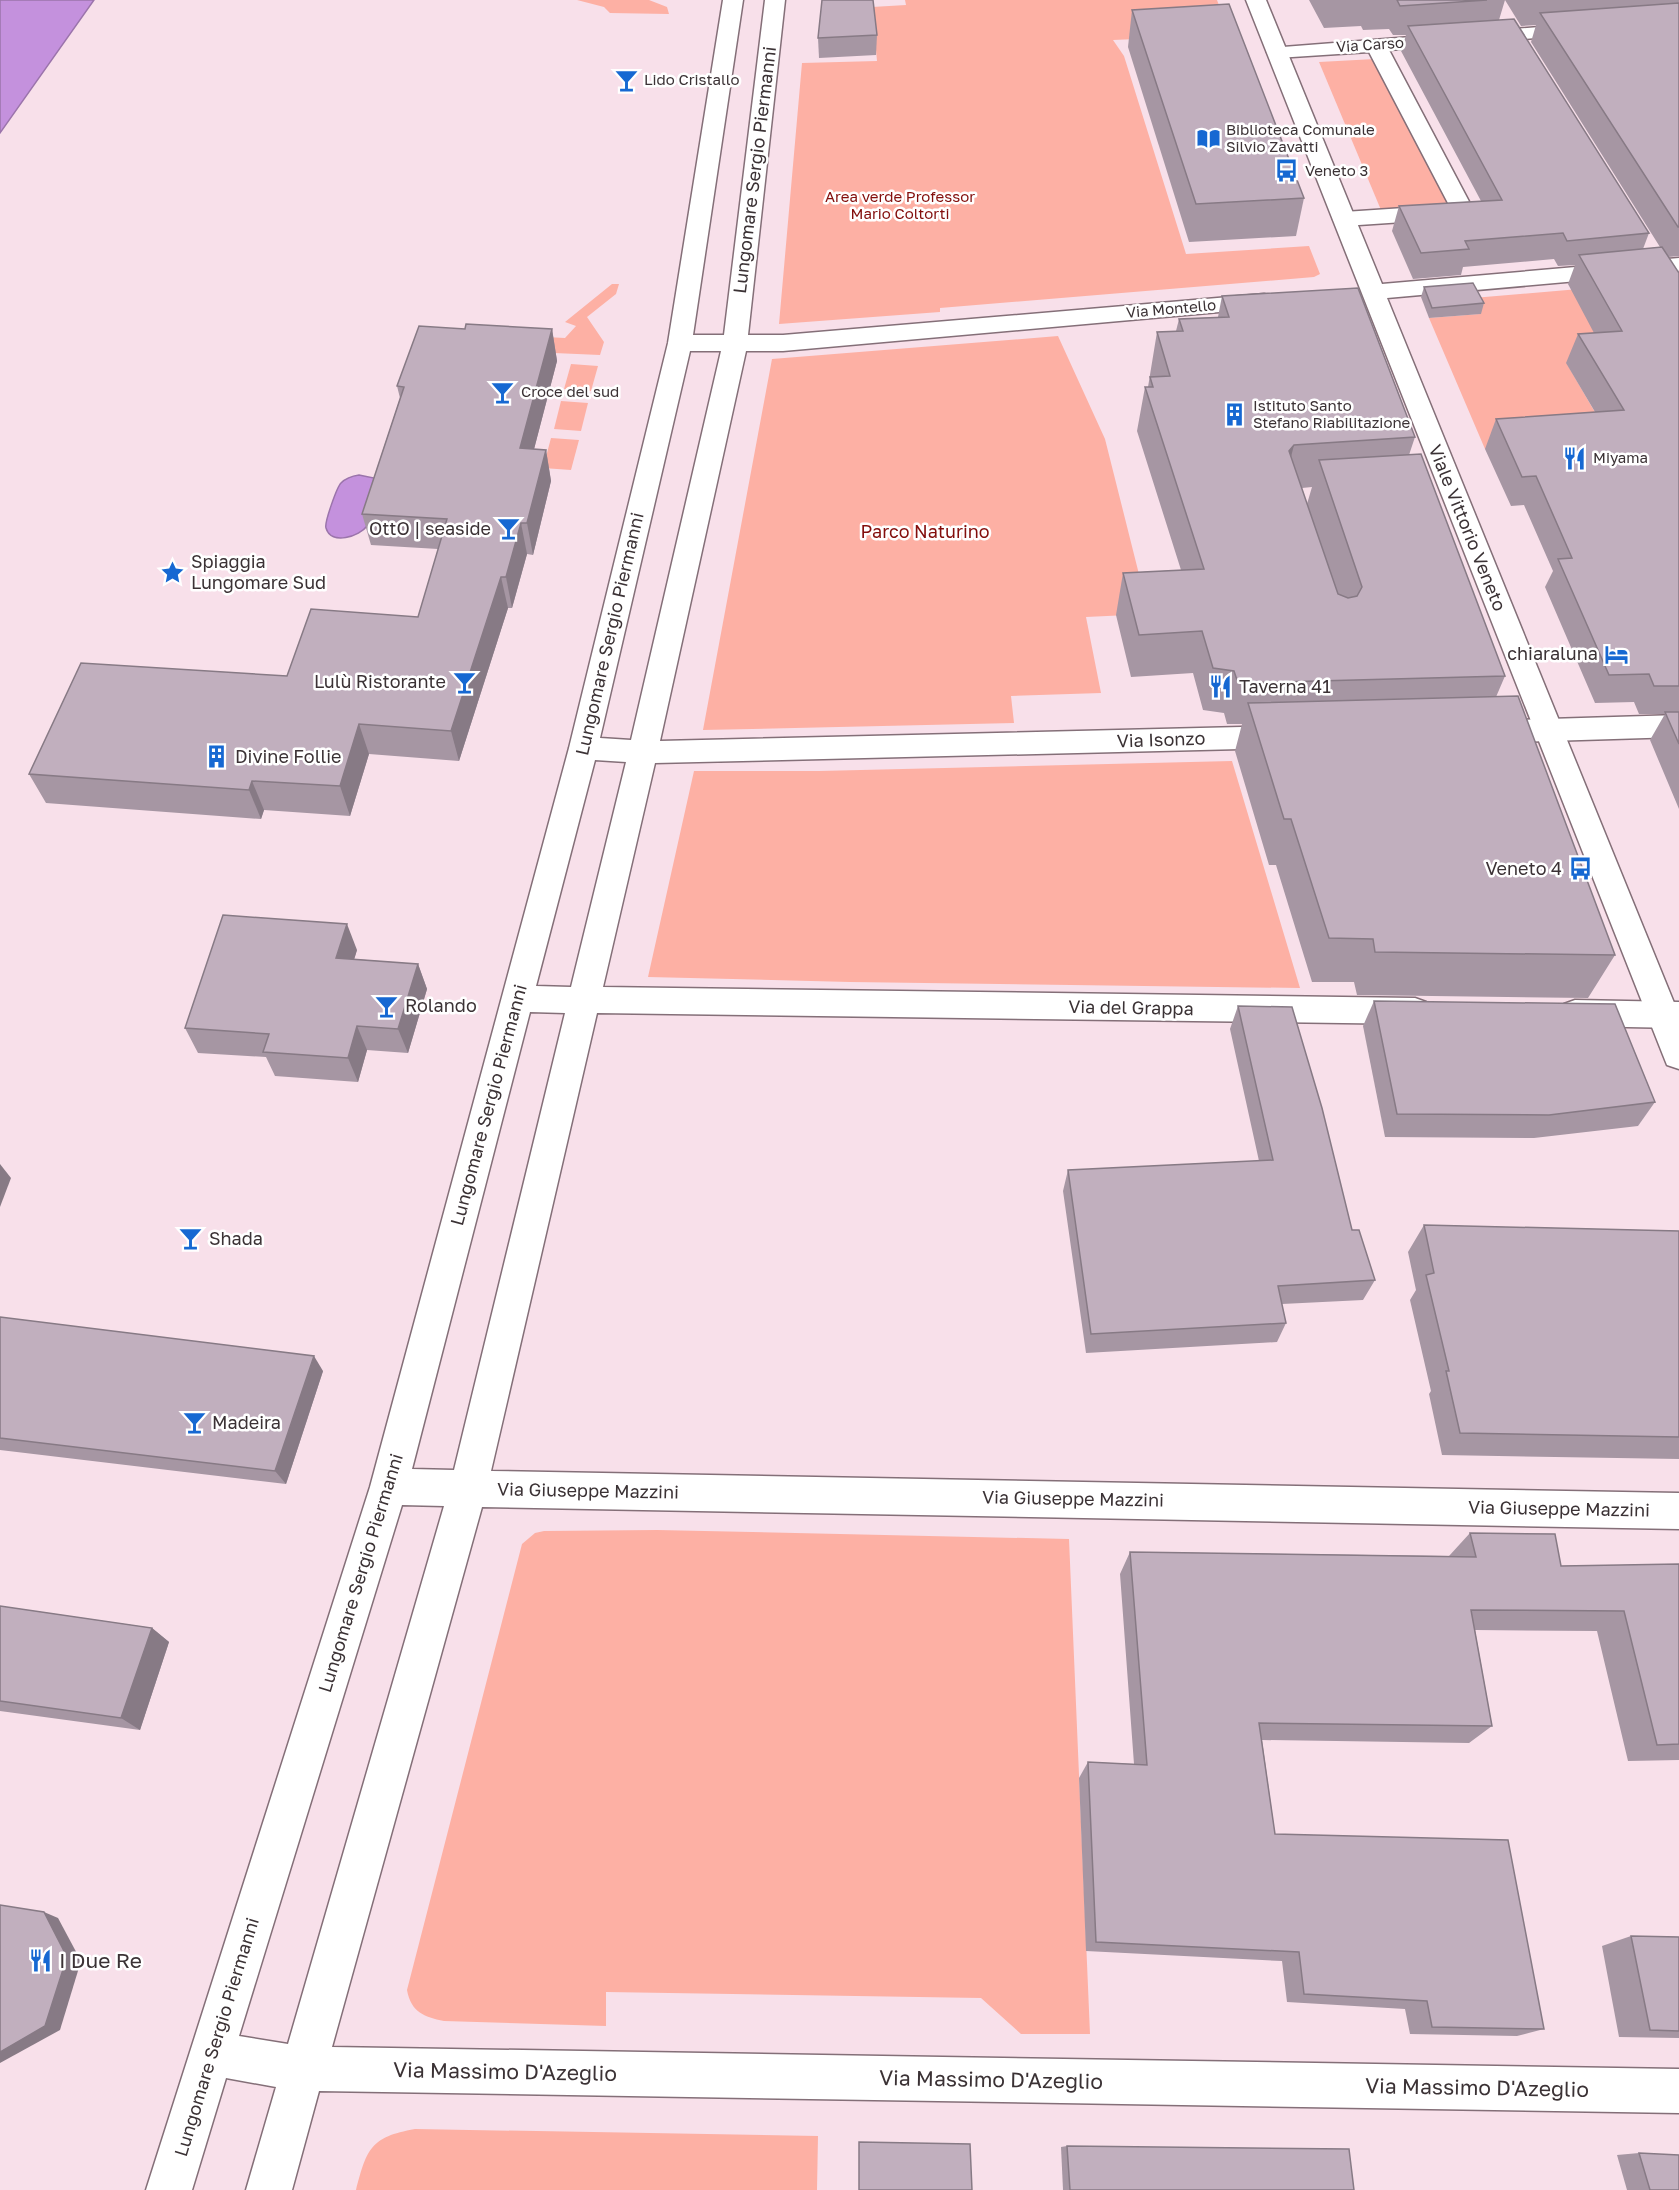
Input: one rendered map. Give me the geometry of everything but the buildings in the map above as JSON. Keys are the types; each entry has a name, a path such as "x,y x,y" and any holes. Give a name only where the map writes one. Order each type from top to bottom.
{"street":[{"name":"Lungomare Sergio Piermanni","path":"169,2190 389,1486 583,748 680,343 733,0"},
{"name":"Lungomare Sergio Piermanni","path":"269,2190 468,1489 643,752 735,344 775,0"},
{"name":"Viale Vittorio Veneto","path":"1256,0 1344,219 1362,293 1671,1015 1679,1055"},
{"name":"Via Carso","path":"1277,52 1596,29"},
{"path":"1344,219 1463,211 1376,45"},
{"path":"1644,245 1669,273"},
{"path":"1362,293 1669,273"},
{"name":"Via Montello","path":"680,343 795,342 1286,299"},
{"path":"1458,732 1679,726"},
{"name":"Via Isonzo","path":"583,748 643,752 1308,736"},
{"name":"Via del Grappa","path":"517,999 1449,1012"},
{"path":"1545,1013 1671,1015"},
{"name":"Via Giuseppe Mazzini","path":"389,1486 1679,1511"},
{"name":"Via Massimo D'Azeglio","path":"212,2054 303,2069 1679,2091"}],"green space":[{"path":"577,0 649,0 667,7 669,14 610,13 604,7"},
{"name":"Area verde Professor Mario Coltorti","path":"905,0 1217,0 1230,35 1113,40 1124,56 1186,254 1309,246 1320,274 1314,277 940,308 940,312 779,324 802,63 877,61 872,7 906,5"},
{"path":"1375,59 1448,205 1381,210 1319,62"},
{"path":"612,284 619,284 616,294 587,317 604,342 600,355 486,350 490,334 565,338 576,326 565,322"},
{"path":"1579,289 1615,323 1567,364 1611,440 1485,449 1429,318 1480,314 1473,298"},
{"name":"Parco Naturino","path":"1058,336 1105,439 1149,614 1086,617 1101,693 1011,696 1014,723 703,730 772,359"},
{"path":"571,364 598,366 591,391 564,389"},
{"path":"561,401 588,403 581,431 554,429"},
{"path":"551,438 579,440 571,470 543,468"},
{"path":"1232,761 1300,988 648,977 694,771 819,771"},
{"path":"657,1530 1069,1539 1090,2034 1021,2034 981,1998 606,1992 606,2026 444,2021 430,2018 415,2008 407,1990 522,1544 535,1533 544,1531"},
{"path":"415,2129 818,2136 817,2190 356,2190 364,2164 373,2147 388,2136"}],"shaded area":[{"path":"0,0 94,0 0,133"},
{"path":"359,475 374,478 367,526 346,538 334,537 329,533 326,525 337,491 345,480"}],"place":[{"name":"Lido Cristallo","path":"626,80"},
{"name":"Biblioteca Comunale Silvio Zavatti","path":"1208,139"},
{"name":"Veneto 3","path":"1287,171"},
{"name":"Croce del sud","path":"503,392"},
{"name":"Istituto Santo Stefano Riabilitazione","path":"1235,415"},
{"name":"Miyama","path":"1575,458"},
{"name":"OttO | seaside","path":"509,529"},
{"name":"Spiaggia Lungomare Sud","path":"173,572"},
{"name":"chiaraluna","path":"1616,654"},
{"name":"Lulù Ristorante","path":"464,682"},
{"name":"Taverna 41","path":"1221,687"},
{"name":"Divine Follie","path":"217,757"},
{"name":"Veneto 4","path":"1580,869"},
{"name":"Rolando","path":"387,1006"},
{"name":"Shada","path":"191,1239"},
{"name":"Madeira","path":"194,1423"},
{"name":"I Due Re","path":"41,1961"}]}
